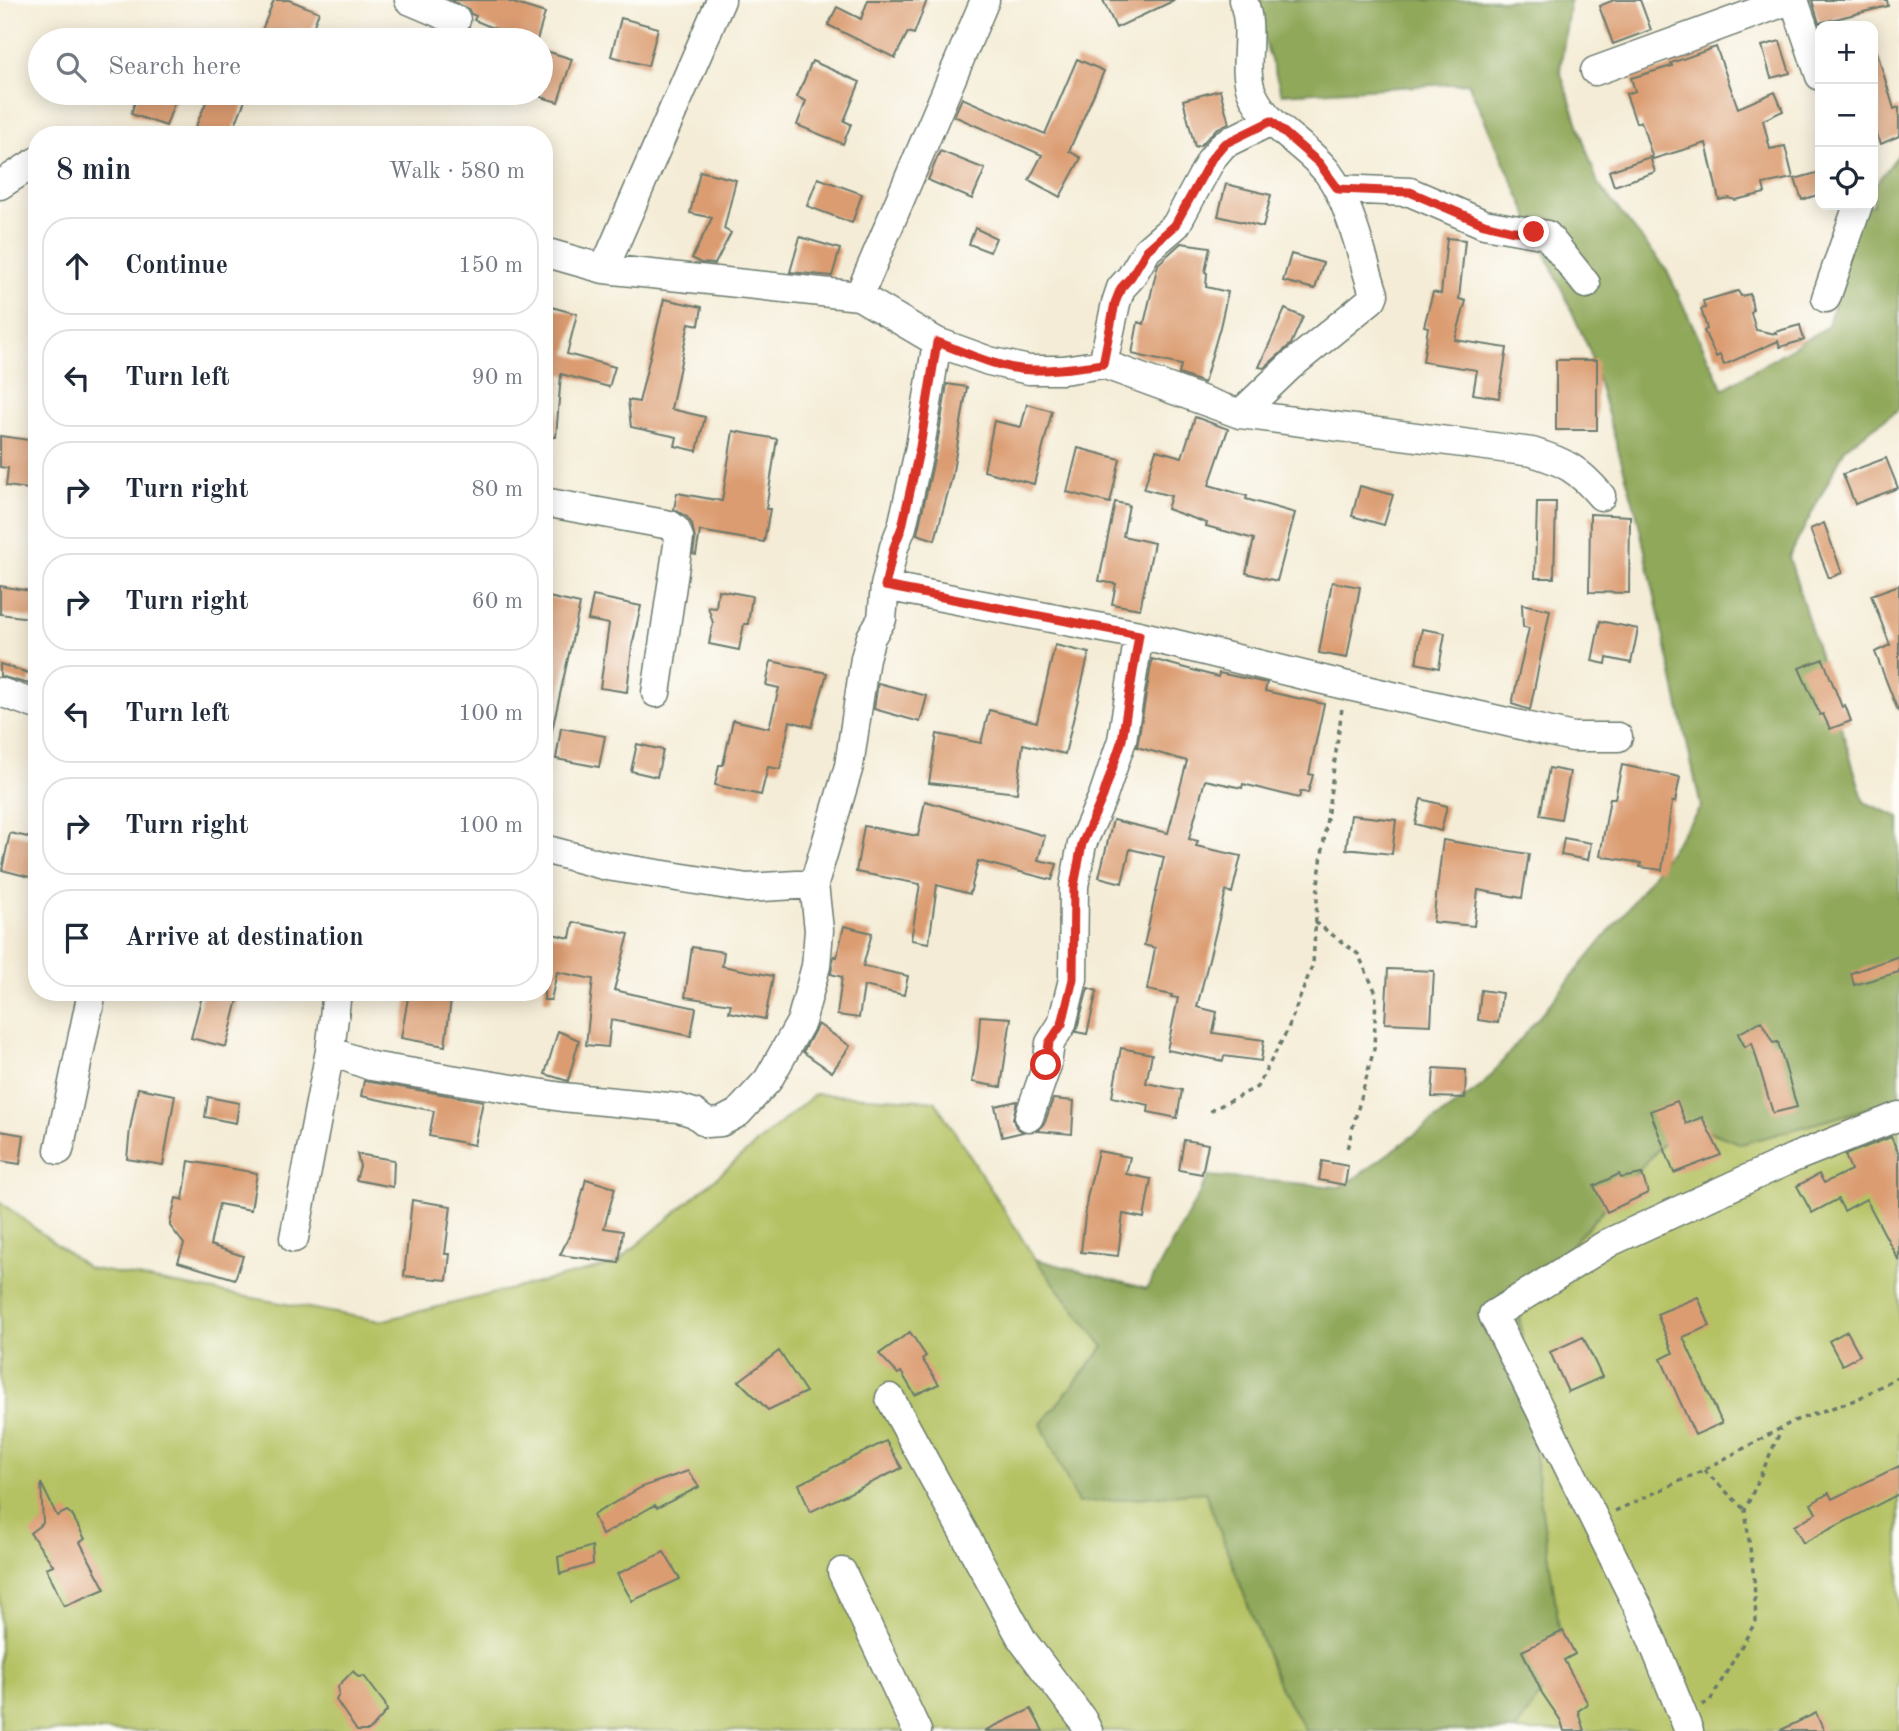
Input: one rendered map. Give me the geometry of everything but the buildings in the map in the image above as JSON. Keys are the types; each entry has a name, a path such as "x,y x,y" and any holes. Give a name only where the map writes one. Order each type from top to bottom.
{"street":[{"path":"408,0 456,20"},
{"path":"604,269 721,0"},
{"path":"859,296 985,0"},
{"path":"1240,414 1289,367 1372,299 1374,294 1338,189 1319,163 1271,121 1255,99 1248,83 1250,26 1242,0"},
{"path":"1595,71 1792,0 1815,62"},
{"path":"1103,364 1115,303 1121,288 1147,250 1175,225 1212,158 1224,144 1271,121"},
{"path":"0,184 28,167"},
{"path":"1338,189 1410,192 1484,224 1547,235 1586,284"},
{"path":"1826,298 1856,210"},
{"path":"553,255 604,269 859,296 937,342 989,361 1029,370 1063,370 1103,364 1240,414 1532,453 1564,462 1584,476 1601,496"},
{"path":"330,1051 371,1066 562,1097 678,1108 694,1113 708,1123 721,1122 738,1113 768,1080 801,1022 816,966 819,930 814,884 849,766 865,658 871,637 882,619 885,586 920,447 937,342"},
{"path":"553,504 670,525 677,530 679,538 656,693"},
{"path":"885,586 1139,635 1573,737 1618,737"},
{"path":"1029,1118 1046,1065 1049,1043 1062,1024 1073,979 1074,886 1082,844 1103,796 1122,740 1139,635"},
{"path":"0,692 28,702"},
{"path":"553,851 607,866 747,888 814,884"},
{"path":"59,1150 90,1001"},
{"path":"294,1238 330,1051 336,1001"},
{"path":"1686,1723 1642,1615 1493,1315 1610,1242 1793,1157 1899,1116"},
{"path":"890,1398 1023,1641 1082,1718 1088,1731"},
{"path":"842,1572 917,1731"}],"path":[{"path":"1210,1111 1257,1087 1287,1031 1313,964 1318,884 1345,685"},
{"path":"1315,922 1358,954 1376,993 1374,1049 1347,1149"},
{"path":"1594,1520 1704,1470 1794,1422 1858,1399 1899,1376"},
{"path":"1686,1723 1710,1701 1756,1621 1754,1577 1745,1510 1782,1428"},
{"path":"1704,1470 1745,1510"}],"green space":[{"path":"1251,0 1570,0 1560,71 1598,184 1666,269 1723,389 1828,326 1857,210 1878,210 1878,181 1899,154 1899,409 1846,447 1789,557 1864,802 1899,817 1899,1100 1741,1144 1683,1121 1518,1304 1539,1491 1564,1661 1515,1731 1306,1731 1279,1686 1205,1492 1078,1503 1041,1424 1104,1347 1035,1259 1147,1289 1209,1176 1339,1187 1345,1185 1483,1085 1627,910 1701,807 1637,515 1589,349 1468,83 1282,94"},
{"path":"815,1094 935,1101 1035,1259 1104,1347 1041,1424 1205,1492 1279,1686 1306,1731 0,1731 0,1202 88,1268 380,1321 619,1263"},
{"path":"1899,1100 1899,1731 1515,1731 1564,1661 1539,1491 1518,1304 1684,1121 1741,1144"}],"route":[{"path":"1046,1065 1049,1043 1062,1024 1073,979 1074,886 1082,844 1103,796 1122,740 1139,635 885,586 920,447 937,342 989,361 1029,370 1063,370 1103,364 1115,303 1121,288 1147,250 1175,225 1212,158 1224,144 1271,121 1319,163 1338,189 1410,192 1484,224 1513,231 1534,232"}]}
